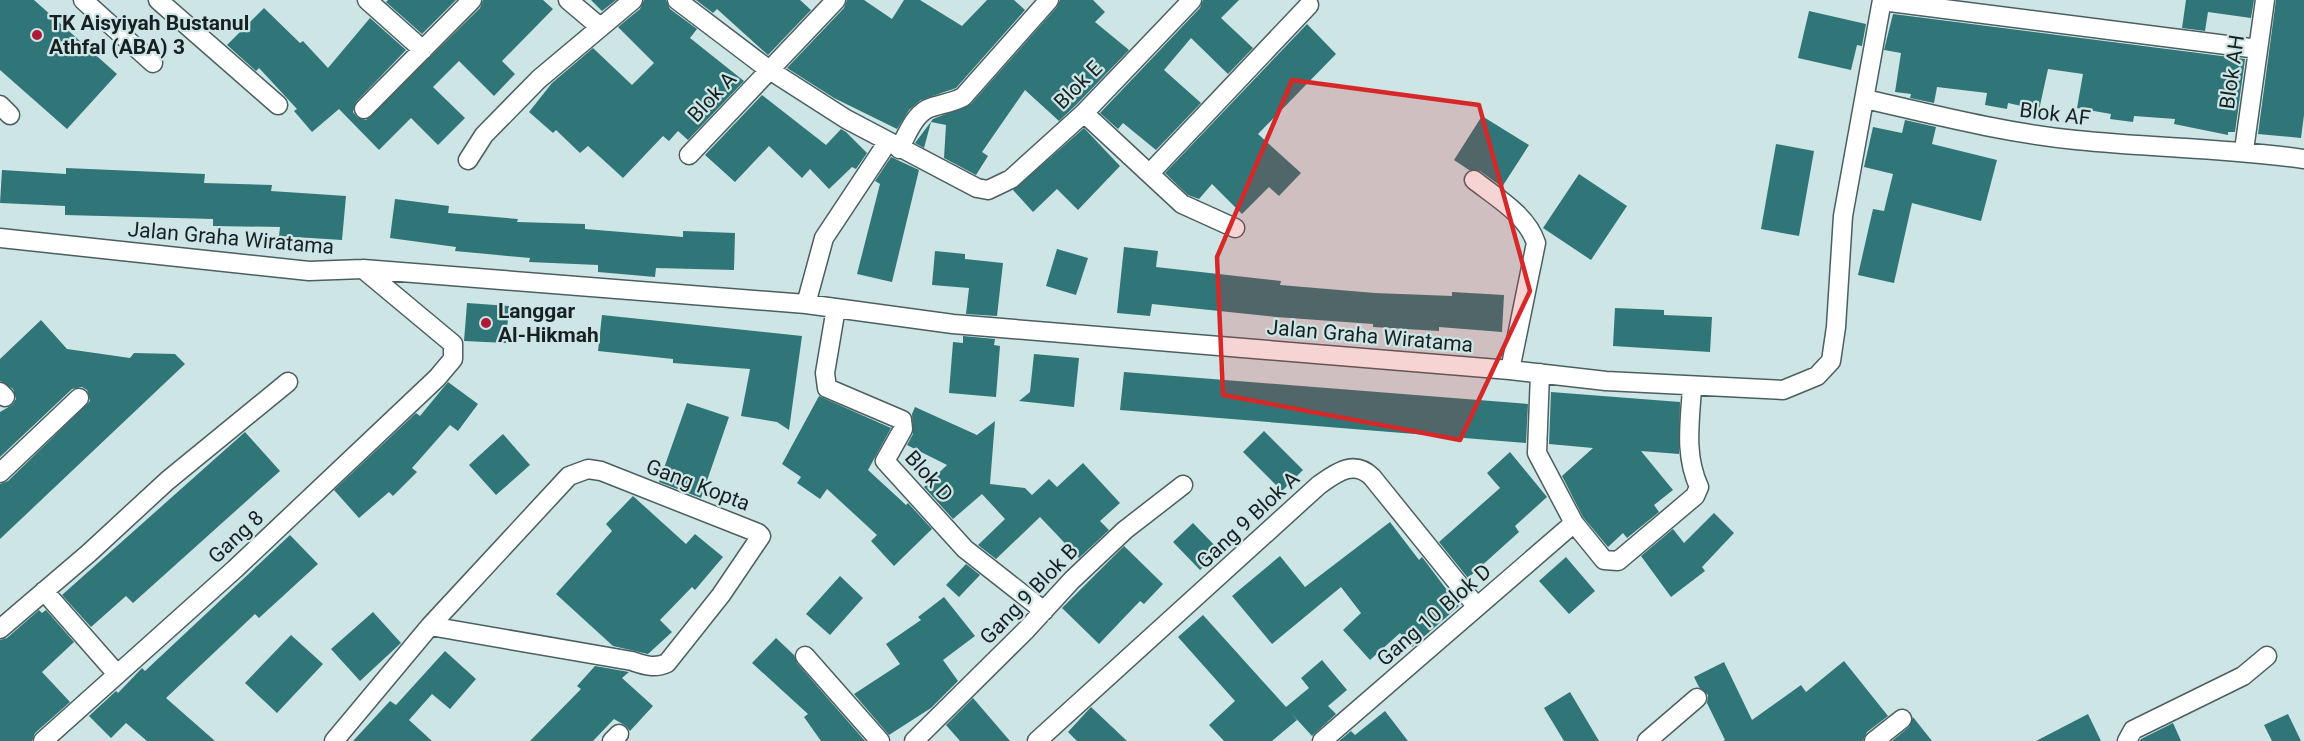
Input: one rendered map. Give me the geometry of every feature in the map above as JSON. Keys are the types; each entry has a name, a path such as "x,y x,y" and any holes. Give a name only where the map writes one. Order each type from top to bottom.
{"street":[{"path":"82,0 153,63"},
{"path":"158,0 278,105"},
{"path":"367,0 423,50"},
{"path":"364,109 472,0"},
{"path":"568,0 600,27"},
{"path":"468,160 484,135 539,80 633,0"},
{"path":"676,0 768,69 893,146"},
{"name":"Blok A","path":"688,155 836,0"},
{"path":"806,304 824,238 893,146 917,117 928,108 948,105 963,97 1049,0"},
{"name":"Blok E","path":"893,146 977,188 988,190 1000,187 1084,113 1191,0"},
{"path":"1865,99 1882,0 2258,50"},
{"name":"Blok AH","path":"2244,150 2265,0"},
{"path":"1150,173 1310,5"},
{"name":"Blok AF","path":"1865,99 2031,135 2078,141 2244,150 2304,159"},
{"name":"Jalan Graha Wiratama","path":"0,238 309,271 363,269 806,304 953,324 1510,370 1692,388 1782,390 1818,376 1831,361 1836,327 1843,216 1865,99"},
{"path":"1084,113 1182,204 1235,228"},
{"path":"1474,180 1521,217 1531,229 1536,243 1510,370"},
{"name":"Gang 8","path":"43,741 243,561 437,378 453,359 453,344 363,269"},
{"name":"Blok D","path":"836,308 825,373 827,388 902,420 903,429 885,461 965,549 1044,611"},
{"path":"1540,373 1537,453 1575,523 1604,560 1618,561 1695,496 1699,487 1689,461 1688,446 1692,388"},
{"path":"0,629 167,481 288,382"},
{"path":"0,473 79,398"},
{"name":"Gang 9 Blok A","path":"1037,741 1319,486 1350,467 1358,467 1372,477 1477,607"},
{"name":"Gang Kopta","path":"335,741 430,626 568,476 588,469 601,471 758,532 761,536 714,603 667,663 660,666 651,667 632,661 430,626"},
{"name":"Gang 9 Blok B","path":"914,741 1125,530 1183,485"},
{"name":"Gang 10 Blok D","path":"1322,741 1575,523"},
{"path":"44,591 117,674"},
{"path":"805,656 879,741"},
{"path":"2127,741 2133,730 2243,675 2267,656"},
{"path":"1647,741 1697,698"},
{"path":"1874,741 1902,718"}],"highlighted area":[{"path":"1292,80 1479,105 1530,291 1460,440 1223,395 1217,257"}],"building":[{"name":"TK Aisyiyah Bustanul Athfal (ABA) 3","path":"0,0 34,0 117,74 67,129 0,70"},
{"path":"388,0 456,0 422,34 386,2"},
{"path":"483,0 543,0 553,9 502,61 515,74 494,96 459,61 433,87 465,118 438,145 411,118 379,150 339,109 312,132 294,111 297,109 259,68 256,71 227,45 264,8 300,43 303,41 328,68 370,18 406,50 356,102 353,112 357,117 366,120 480,8"},
{"path":"591,0 616,0 602,11"},
{"path":"644,0 666,0 670,9 697,29 690,38 744,81 688,140 678,131 669,141 663,136 623,178 588,146 580,153 556,130 553,133 529,112 552,83 593,48 632,85 654,63 618,27 640,9"},
{"path":"696,0 800,0 811,10 768,55 717,9 713,13"},
{"path":"847,0 864,0 892,19 904,0 920,0 962,26 987,0 1014,0 1025,10 956,88 921,100 909,110 897,129 834,98 787,68 844,8"},
{"path":"1060,0 1093,0 1105,12 1095,22 1129,50 1076,105 1059,121 1025,90 982,152 988,156 976,175 944,158 946,125 931,122 924,148 915,143 933,119 971,104 1057,7"},
{"path":"1203,0 1239,0 1221,18 1253,48 1228,74 1191,38 1164,70 1201,103 1156,150 1123,123 1118,129 1100,113 1200,8"},
{"path":"2186,0 2254,0 2251,18 2208,12 2205,31 2182,28"},
{"path":"2276,0 2304,0 2304,115 2301,138 2258,134"},
{"path":"1809,11 1866,24 1862,46 1857,45 1851,70 1798,58"},
{"path":"1893,14 2245,59 2235,132 2228,132 2228,135 2174,124 2175,119 2134,116 2133,122 2110,119 2111,114 2077,108 2083,74 2048,69 2039,110 2008,103 2007,109 1985,105 1987,93 1937,87 1934,103 1910,98 1911,94 1895,92 1901,53 1884,50"},
{"path":"1307,24 1336,54 1258,134 1301,173 1279,196 1269,187 1242,214 1212,184 1199,199 1188,195 1165,173"},
{"path":"762,95 826,145 841,129 867,153 856,169 852,167 829,189 810,169 802,178 769,146 735,182 705,155"},
{"path":"1482,116 1529,145 1502,187 1480,171 1469,170 1454,160"},
{"path":"1905,120 1936,127 1932,144 1997,160 1981,221 1912,203 1894,283 1858,275 1873,209 1884,211 1893,174 1864,167 1873,127 1902,133"},
{"path":"1084,128 1120,166 1078,210 1057,189 1033,212 1013,190"},
{"path":"1776,144 1814,151 1799,236 1761,229"},
{"path":"891,157 919,170 892,282 857,274 880,184 875,181"},
{"path":"66,168 205,174 204,183 272,185 271,191 346,196 342,240 279,236 280,227 213,226 213,219 65,215 65,206 0,203 2,170 66,174"},
{"path":"1579,174 1627,206 1591,260 1543,228"},
{"path":"395,199 449,206 448,213 518,219 517,222 585,224 585,229 683,237 683,231 735,233 734,270 656,268 655,277 598,272 598,265 529,262 530,258 455,251 456,247 390,238"},
{"path":"1124,247 1158,251 1156,267 1281,281 1280,285 1375,293 1452,296 1452,292 1504,295 1502,332 1439,327 1439,331 1373,327 1373,324 1152,304 1150,316 1117,313"},
{"path":"1057,249 1088,258 1076,295 1046,286"},
{"path":"935,251 965,254 965,259 1003,263 997,316 966,314 969,288 932,285"},
{"name":"Langgar Al-Hikmah","path":"467,303 509,306 506,343 464,341"},
{"path":"1615,308 1664,310 1664,315 1712,317 1710,352 1613,346"},
{"path":"602,315 802,336 789,430 777,422 741,416 750,369 673,363 673,359 598,351"},
{"path":"41,320 67,349 130,358 134,353 175,354 185,364 0,539 0,484 8,481 90,401 87,390 82,387 72,389 0,457 0,412 12,405 16,399 13,389 0,381 0,359"},
{"path":"963,336 995,339 994,345 1000,346 996,397 949,393 953,342 963,343"},
{"path":"1034,354 1079,358 1074,407 1019,401 1030,392"},
{"path":"1124,372 1528,404 1526,443 1120,410"},
{"path":"448,382 478,404 458,431 450,425 412,468 417,472 393,496 389,492 359,518 334,490 416,413 420,416"},
{"path":"1551,392 1680,402 1679,454 1641,451 1673,490 1654,505 1659,512 1627,538 1623,533 1608,547 1583,517 1562,476 1593,448 1549,444"},
{"path":"819,396 891,428 868,470 906,505 908,503 932,529 894,566 871,541 877,535 827,489 820,499 797,483 801,477 782,464"},
{"path":"687,403 729,417 701,498 659,482"},
{"path":"915,407 977,435 995,421 990,484 1025,488 1032,495 1049,479 1057,487 1083,463 1120,503 1100,521 1109,530 1079,558 1040,517 996,559 978,545 1005,519 982,494 953,519 924,487 947,465 907,445 913,434 912,414"},
{"path":"1264,431 1303,470 1282,491 1243,452"},
{"path":"245,432 280,471 133,603 126,596 91,627 62,595"},
{"path":"503,434 530,465 496,495 469,465"},
{"path":"1510,452 1547,497 1515,526 1519,532 1468,578 1439,542 1500,488 1487,473"},
{"path":"633,496 686,544 695,534 723,557 695,590 692,587 660,620 672,632 648,654 613,646 556,594 612,531 606,524"},
{"path":"1714,513 1734,533 1702,567 1705,571 1671,597 1641,556 1673,529 1684,543"},
{"path":"1390,522 1419,560 1422,557 1459,606 1412,647 1400,633 1370,660 1343,630 1361,613 1341,587 1272,644 1232,596 1280,556 1305,587"},
{"path":"1193,523 1220,551 1200,570 1173,542"},
{"path":"290,535 318,564 259,618 255,614 166,698 215,741 147,741 126,723 111,738 89,716 116,691 118,693 142,668 145,671"},
{"path":"1124,546 1163,584 1144,604 1140,601 1099,644 1062,608"},
{"path":"1566,557 1595,591 1569,614 1539,581"},
{"path":"966,564 980,575 959,597 946,585"},
{"path":"840,576 863,598 830,635 806,614"},
{"path":"944,597 975,636 943,660 958,681 931,708 889,735 854,694 900,664 886,644 921,620 918,617"},
{"path":"39,610 42,613 46,610 74,642 42,672 70,702 35,733 32,741 0,741 0,640 7,638"},
{"path":"373,612 401,643 360,681 331,649"},
{"path":"1203,615 1286,707 1309,688 1301,678 1322,660 1347,690 1328,706 1336,714 1312,736 1291,713 1297,720 1272,741 1224,741 1209,725 1235,701 1178,637"},
{"path":"291,635 323,664 277,713 245,683"},
{"path":"776,638 794,655 797,663 865,741 821,741 804,717 808,714 752,663"},
{"path":"445,651 476,679 450,709 432,694 409,720 432,741 353,741 390,701 396,705"},
{"path":"1844,661 1888,716 1867,732 1863,741 1723,741 1725,740 1707,703 1708,695 1699,687 1694,677 1724,662 1752,720 1801,685 1806,692"},
{"path":"595,666 629,672 622,678 653,706 630,731 614,719 593,741 530,741 581,689 577,686"},
{"path":"1570,692 1599,741 1564,741 1544,708"},
{"path":"973,698 1010,741 960,741 946,725"},
{"path":"1091,707 1127,741 1077,741 1068,732"},
{"path":"1385,711 1408,741 1339,741 1351,731 1355,735"},
{"path":"2088,714 2101,741 2036,741"},
{"path":"2288,714 2301,741 2272,741 2264,725"},
{"path":"1913,717 1932,741 1892,741 1909,727"},
{"path":"2173,723 2181,741 2140,741 2141,739"}],"place":[{"name":"TK Aisyiyah Bustanul Athfal (ABA) 3","path":"37,35"},
{"name":"Langgar Al-Hikmah","path":"486,323"}]}
